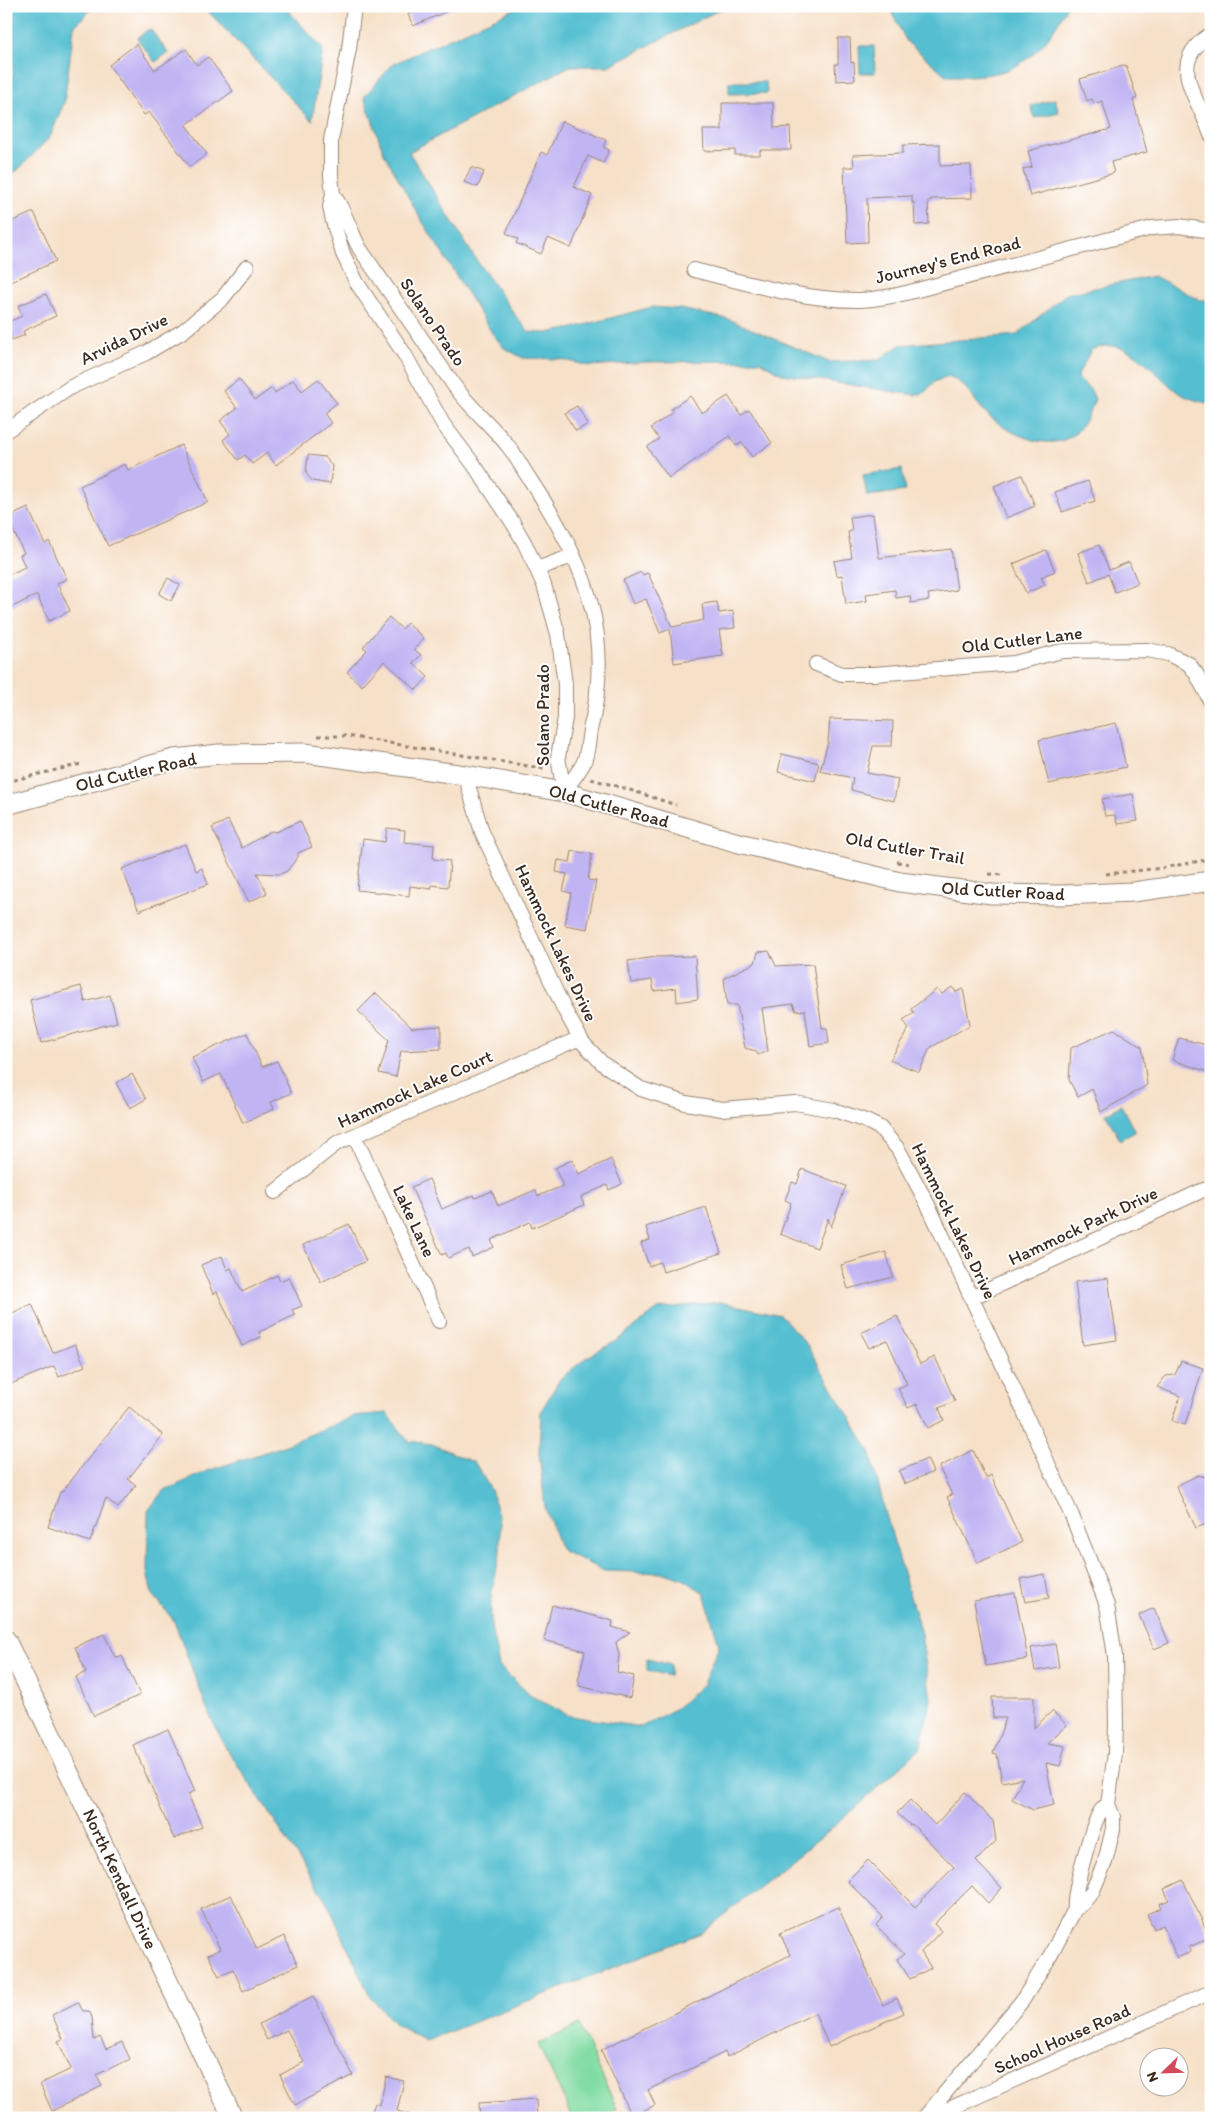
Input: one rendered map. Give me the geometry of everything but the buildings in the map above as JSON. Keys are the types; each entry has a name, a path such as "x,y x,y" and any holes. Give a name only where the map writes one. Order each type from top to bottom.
{"main road":[{"name":"Old Cutler Road","path":"6,805 174,760 219,754 305,753 465,775 564,792 735,842 900,882 992,894 1061,895 1133,892 1211,881"},
{"name":"North Kendall Drive","path":"6,1640 233,2118"}],"street":[{"name":"Solano Prado","path":"354,6 349,49 331,140 331,176 334,194 341,205 353,236 434,358 462,397 509,447 547,504 572,556 590,601 595,620 600,668 595,714 584,762 564,792"},
{"path":"1211,34 1195,46 1190,54 1186,71 1189,85 1211,135"},
{"name":"Solano Prado","path":"334,194 330,207 333,221 343,254 357,283 413,370 443,424 474,465 513,523 537,569 552,610 565,684 565,718 558,757 564,792"},
{"name":"Journey's End Road","path":"694,270 787,292 844,300 878,299 1137,231 1179,226 1211,231"},
{"name":"Arvida Drive","path":"6,431 71,387 152,350 183,331 212,308 248,267"},
{"path":"357,283 376,272"},
{"path":"413,370 434,358"},
{"path":"537,569 572,556"},
{"name":"Old Cutler Lane","path":"816,664 842,674 874,674 1014,663 1062,651 1148,650 1168,654 1188,664 1197,675 1211,702"},
{"name":"Hammock Lakes Drive","path":"465,775 482,832 564,1009 580,1038 592,1053 615,1073 641,1089 686,1104 722,1109 785,1103 811,1105 855,1117 880,1128 898,1148 909,1166 1072,1516 1107,1606 1115,1656 1115,1753 1108,1804 1113,1817 1113,1829 1105,1862 1092,1892 1082,1904 1074,1909"},
{"name":"Hammock Lake Court","path":"276,1192 337,1144 580,1038"},
{"name":"Lake Lane","path":"355,1137 439,1321"},
{"name":"Hammock Park Drive","path":"971,1298 1211,1188"},
{"name":"Hammock Lakes Drive","path":"924,2118 1022,2001 1049,1958 1074,1909 1074,1899 1080,1870 1100,1812 1108,1804"},
{"name":"School House Road","path":"929,2118 1211,1992"}],"path":[{"path":"600,782 681,806"},
{"path":"1103,874 1162,868 1211,860"},
{"name":"Old Cutler Trail","path":"893,861 912,864"},
{"path":"988,874 1008,875"}],"green space":[{"path":"579,2025 617,2109 598,2118 573,2118 538,2044"}],"water":[{"path":"14,6 94,6 74,27 64,103 50,137 18,170 6,176 6,108 12,105"},
{"path":"203,6 284,6 323,49 312,121"},
{"path":"521,6 733,6 719,10 608,66 570,66 409,152 473,255 529,332 547,333 573,328 652,307 680,309 728,319 829,362 879,360 900,345 1017,335 1066,294 1154,276 1200,300 1211,300 1211,404 1179,393 1138,356 1127,350 1104,346 1091,350 1078,375 1079,380 1091,390 1095,399 1089,414 1077,432 1063,440 1052,442 1039,441 1015,433 994,420 960,383 948,376 934,382 923,394 914,395 782,374 760,361 648,362 590,366 560,359 523,358 504,348 492,333 419,216 384,153 364,97 393,64"},
{"path":"888,6 1067,6 1045,42 1021,63 996,73 947,76 907,42"},
{"path":"147,30 151,30 168,53 155,62 138,40"},
{"path":"859,46 874,46 875,73 860,73"},
{"path":"729,82 766,82 767,93 729,94"},
{"path":"1055,99 1059,112 1035,118 1031,106"},
{"path":"902,469 905,491 867,496 863,475"},
{"path":"1121,1105 1135,1132 1120,1140 1106,1114"},
{"path":"720,1302 781,1315 806,1344 870,1451 885,1511 921,1634 931,1699 920,1749 837,1824 701,1933 426,2041 395,2024 370,1996 326,1900 225,1746 209,1714 174,1621 152,1593 147,1572 148,1511 162,1492 207,1471 281,1447 354,1416 387,1413 408,1441 432,1444 475,1463 491,1490 500,1523 500,1554 491,1594 491,1626 499,1666 531,1696 570,1716 641,1727 675,1709 703,1684 719,1645 704,1593 685,1580 665,1573 604,1571 561,1550 545,1507 539,1453 541,1411 560,1379 586,1358 616,1341 658,1309"},
{"path":"647,1659 671,1665 669,1676 647,1670"}]}
